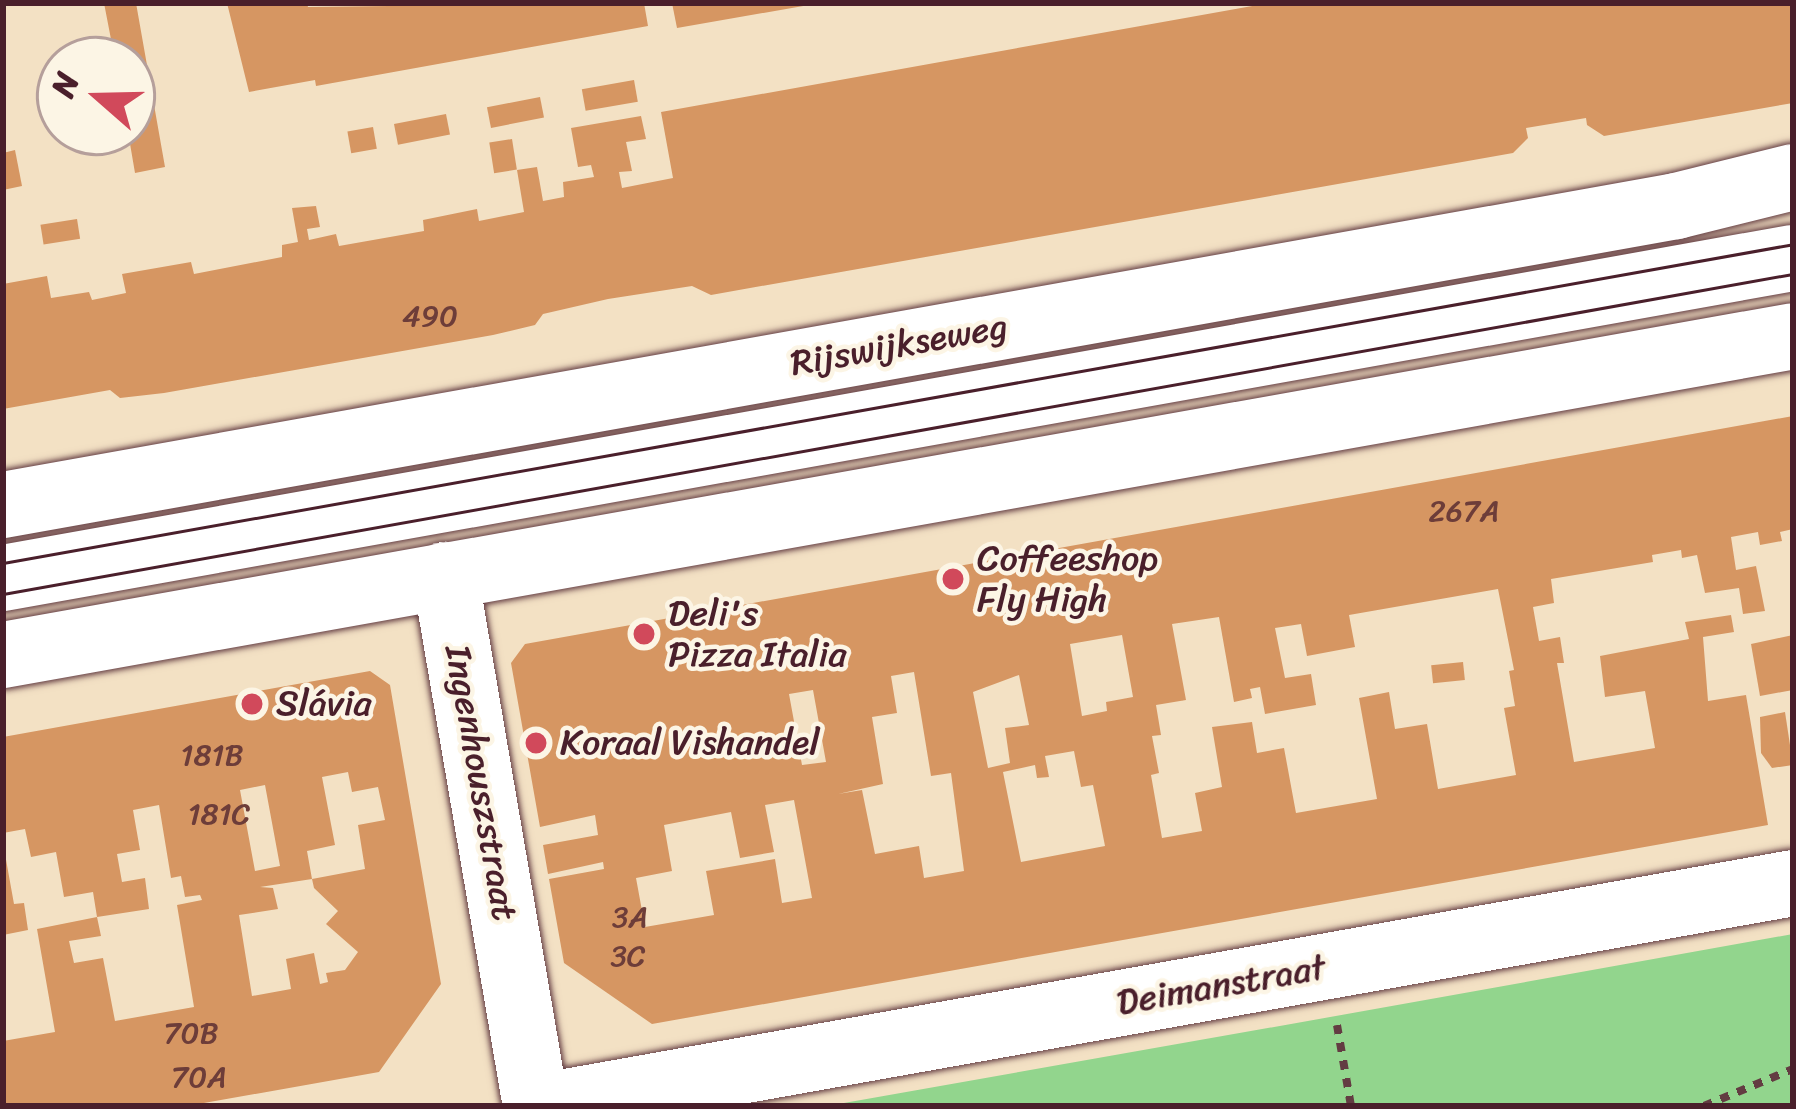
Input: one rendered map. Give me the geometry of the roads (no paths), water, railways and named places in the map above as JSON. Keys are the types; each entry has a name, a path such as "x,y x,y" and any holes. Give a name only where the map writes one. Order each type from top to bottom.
{"main road":[{"name":"Rijswijkseweg","path":"3,505 1676,206 1793,177"},
{"name":"Rijswijkseweg","path":"3,578 1793,258"},
{"path":"3,655 449,599 1793,336"},
{"name":"Ingenhouszstraat","path":"449,599 540,1106"},
{"name":"Deimanstraat","path":"540,1106 1793,883"}],"tram line":[{"path":"3,563 1793,244"},
{"path":"3,594 1793,274"}],"place":[{"name":"Coffeeshop Fly High","path":"953,579"},
{"name":"Deli's Pizza Italia","path":"644,634"},
{"name":"Slávia","path":"252,704"},
{"name":"Koraal Vishandel","path":"536,743"}]}
